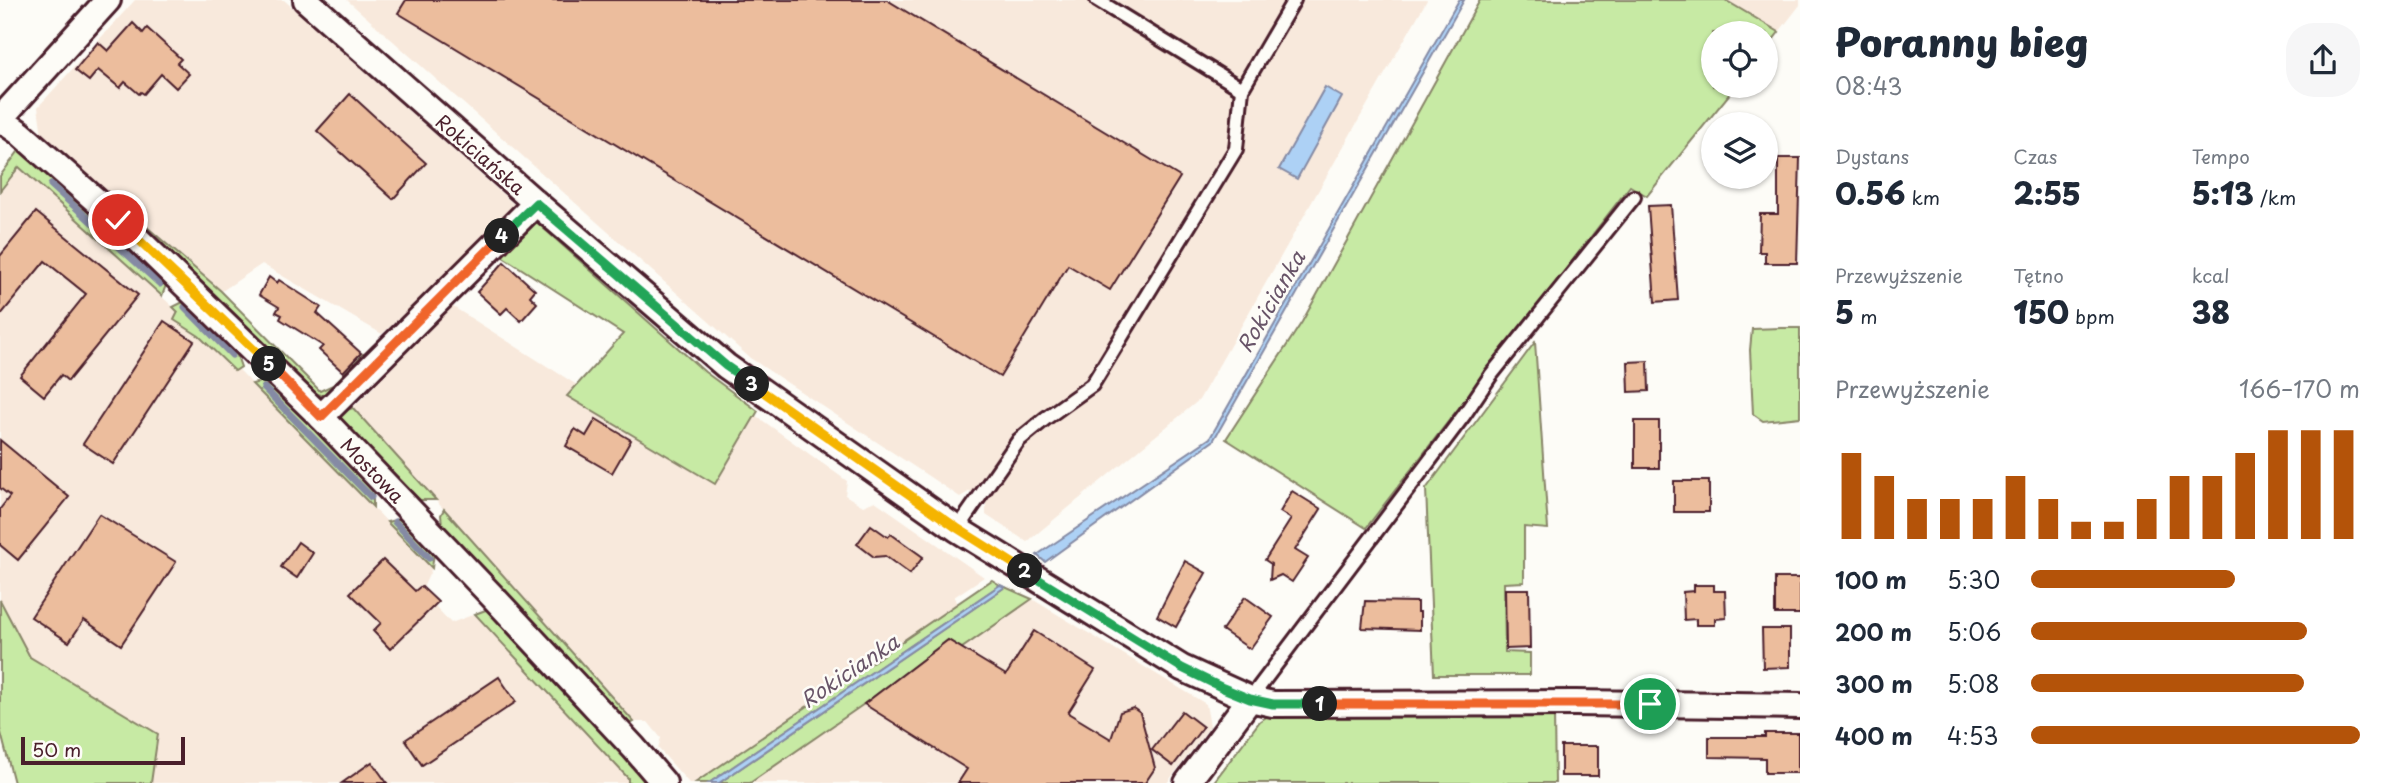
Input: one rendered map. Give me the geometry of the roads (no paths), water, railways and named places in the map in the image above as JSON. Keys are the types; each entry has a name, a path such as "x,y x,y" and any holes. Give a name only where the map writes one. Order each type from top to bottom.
{"street":[{"path":"0,119 108,0"},
{"name":"Rokiciańska","path":"306,0 726,366 957,528 1182,668 1250,699 1273,704 1575,703 1800,706"},
{"name":"Mostowa","path":"0,119 20,133 128,229 321,417 495,598 664,783"},
{"path":"321,417 536,203"},
{"path":"1186,783 1250,699"}],"lane":[{"path":"1097,0 1242,89"},
{"path":"957,528 1020,440 1092,385 1236,149 1242,89 1294,0"},
{"path":"1250,699 1464,415 1491,375 1634,197"}],"water":[{"path":"1459,0 1464,0 1213,441 1045,562 1037,555 1210,438"},
{"path":"1325,87 1342,97 1297,179 1279,169"},
{"path":"1000,585 1005,587 719,783 709,783"}],"waterway":[{"path":"51,185 160,284"},
{"path":"185,307 232,355"},
{"path":"264,388 371,497"},
{"path":"395,522 429,558"}],"water label":[{"name":"Rokicianka","path":"1270,301"},
{"name":"Rokicianka","path":"849,670"}]}
